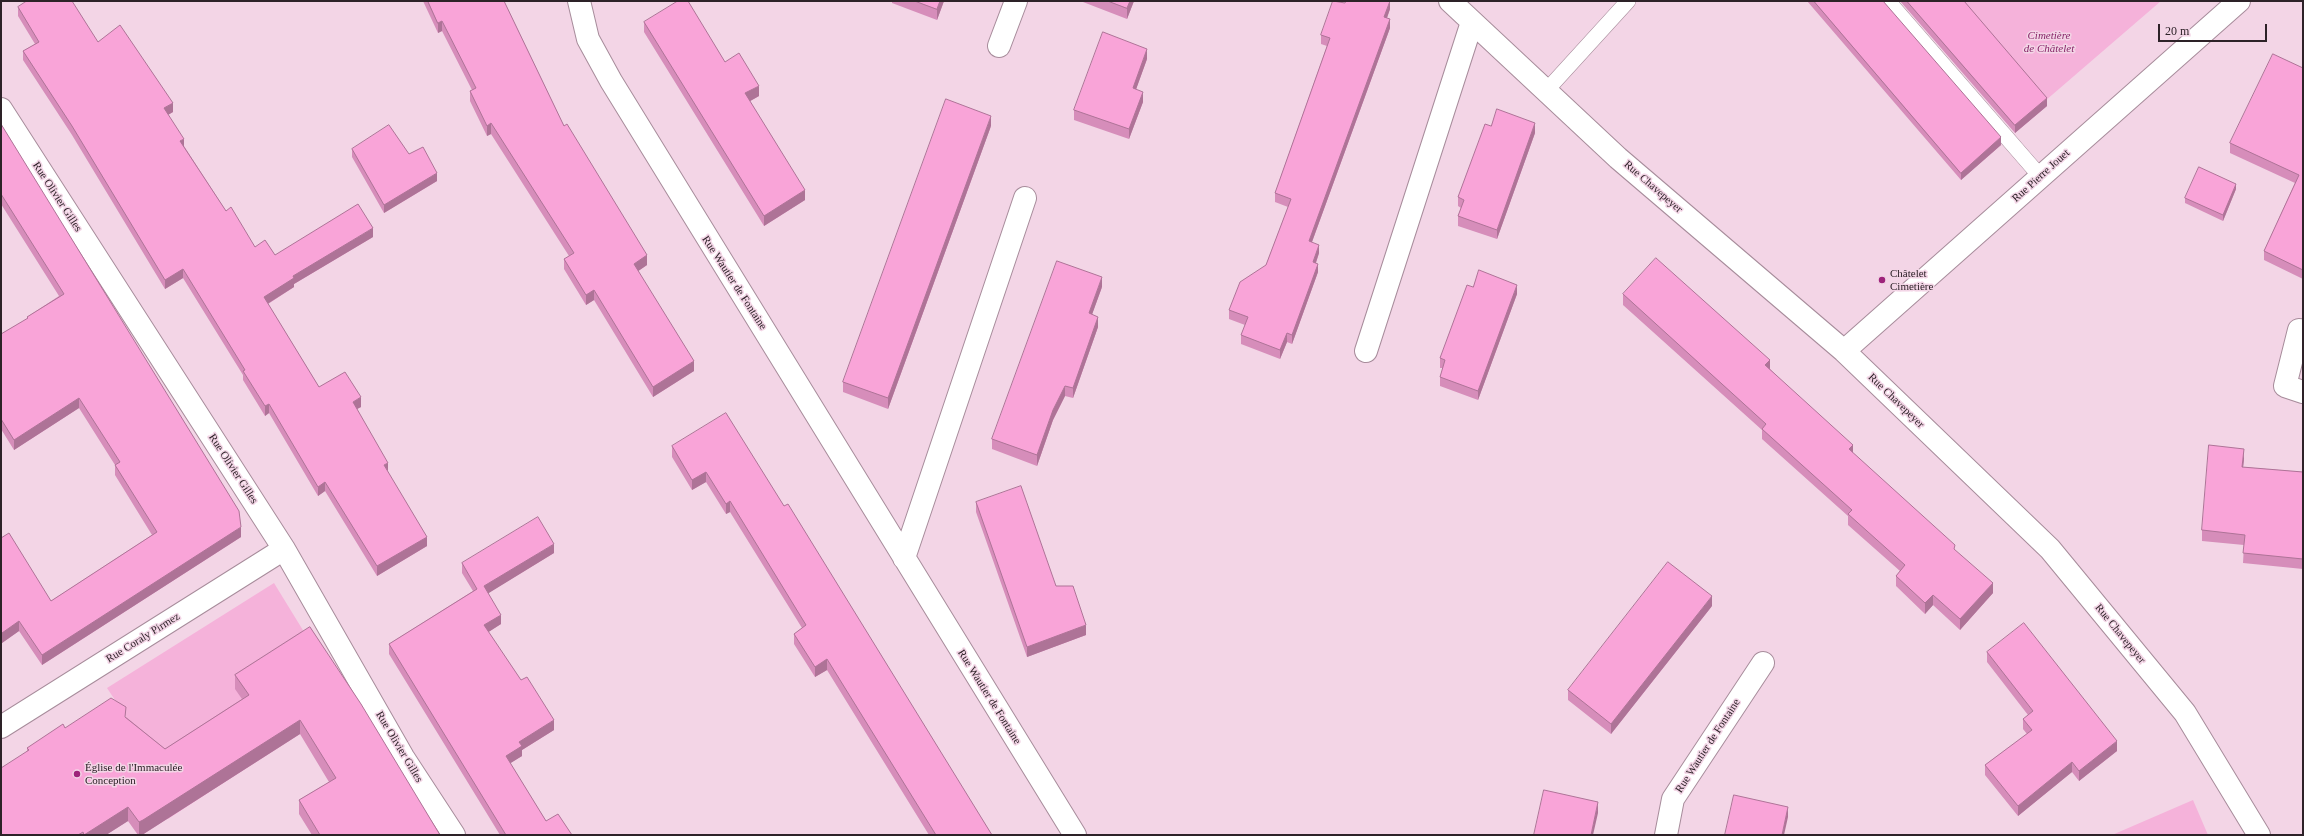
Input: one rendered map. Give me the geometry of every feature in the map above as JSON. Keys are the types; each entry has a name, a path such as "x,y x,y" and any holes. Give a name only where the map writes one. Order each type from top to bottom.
{"street":[{"name":"Rue Wautier de Fontaine","path":"578,1 588,39 611,81 1075,835"},
{"path":"998,46 1016,1"},
{"name":"Rue Chavepeyer","path":"1450,1 1618,158 1844,351 2050,549 2185,713 2259,835"},
{"name":"Rue Pierre Jouet","path":"1844,351 2239,1"},
{"path":"1366,351 1472,22"},
{"name":"Rue Olivier Gilles","path":"1,109 284,548 403,757 454,835"},
{"path":"904,558 1025,198"},
{"path":"2299,330 2285,386 2303,392"},
{"name":"Rue Coraly Pirmez","path":"1,727 284,548"},
{"name":"Rue Wautier de Fontaine","path":"1666,835 1673,799 1763,663"}],"lane":[{"path":"1546,91 1628,1"},
{"path":"1888,1 2040,176"}],"green space":[{"name":"Cimetière de Châtelet","path":"1957,1 2161,1 2045,101"},
{"path":"274,583 347,702 168,819 146,786 159,766 107,688"},
{"path":"2193,800 2208,835 2112,835"}],"building":[{"path":"27,1 72,1 98,42 120,25 173,103 164,108 184,139 180,141 226,211 231,207 255,247 265,240 275,255 358,204 373,228 293,276 294,278 264,297 319,387 345,372 361,397 353,402 388,463 384,465 427,537 377,566 325,482 318,487 269,404 265,406 243,371 245,370 183,269 165,280 72,126 23,51 39,42 18,7"},
{"path":"428,1 504,1 564,126 567,124 647,255 634,264 694,361 653,387 594,290 586,295 564,259 574,253 491,123 487,126 470,91 476,88 442,21 438,23"},
{"path":"678,1 688,1 725,62 739,53 759,86 745,93 805,190 764,216 644,22"},
{"path":"915,1 940,1 937,9"},
{"path":"1108,1 1130,1 1127,8"},
{"path":"1333,1 1345,3 1346,1 1390,1 1384,17 1390,19 1309,241 1319,245 1313,262 1318,264 1292,335 1287,333 1280,350 1241,335 1248,317 1229,310 1240,282 1266,265 1291,199 1275,193 1330,38 1321,35"},
{"path":"1814,1 1883,1 2001,137 1961,173"},
{"path":"1907,1 1964,1 2047,98 2015,125"},
{"path":"1103,32 1147,49 1133,88 1143,92 1129,129 1074,110"},
{"path":"2273,54 2303,68 2303,270 2264,251 2299,175 2230,143"},
{"path":"946,99 991,116 888,398 843,382"},
{"path":"1497,109 1535,123 1497,230 1458,216 1464,200 1458,197 1485,124 1491,126"},
{"path":"1,124 239,511 241,527 42,655 19,621 2,633 1,631 1,538 9,533 51,601 157,532 115,465 120,462 79,398 14,440 1,419 1,334 64,294 1,194"},
{"path":"389,125 409,154 423,147 437,173 384,205 352,149"},
{"path":"2199,167 2236,184 2223,215 2185,198"},
{"path":"1656,258 1770,360 1765,365 1853,445 1849,449 1955,545 1954,549 1993,583 1960,619 1933,595 1925,603 1896,576 1905,565 1848,514 1852,510 1762,429 1766,424 1623,294"},
{"path":"1057,261 1102,277 1089,313 1098,317 1073,388 1065,386 1053,410 1037,455 992,439"},
{"path":"1479,270 1517,285 1478,391 1440,377 1445,360 1440,358 1467,285 1473,287"},
{"path":"726,413 784,506 788,504 992,835 936,835 827,659 815,667 794,634 806,625 730,501 726,504 706,472 692,480 672,446"},
{"path":"2209,445 2244,449 2242,467 2303,472 2303,559 2243,553 2245,535 2202,530"},
{"path":"1021,486 1056,586 1073,586 1086,625 1027,647 976,502"},
{"path":"538,517 554,544 484,586 501,615 484,625 521,680 527,677 554,720 519,742 522,746 506,756 546,821 558,814 572,835 506,835 389,644 477,589 462,563"},
{"path":"1668,562 1712,596 1611,724 1568,690"},
{"path":"2024,623 2117,741 2079,771 2072,762 2018,806 1985,765 2032,730 2023,719 2033,711 1987,652"},
{"path":"310,627 361,704 440,835 320,835 299,800 336,778 300,720 139,822 128,807 84,835 83,832 78,835 1,835 1,768 29,750 27,748 63,724 65,728 111,698 126,707 125,717 165,749 249,695 235,675"},
{"path":"1544,790 1598,802 1591,835 1534,835"},
{"path":"1734,795 1788,807 1782,835 1725,835"}],"place":[{"name":"Châtelet Cimetière","path":"1882,280"},
{"name":"Église de l'Immaculée Conception","path":"77,774"}]}
